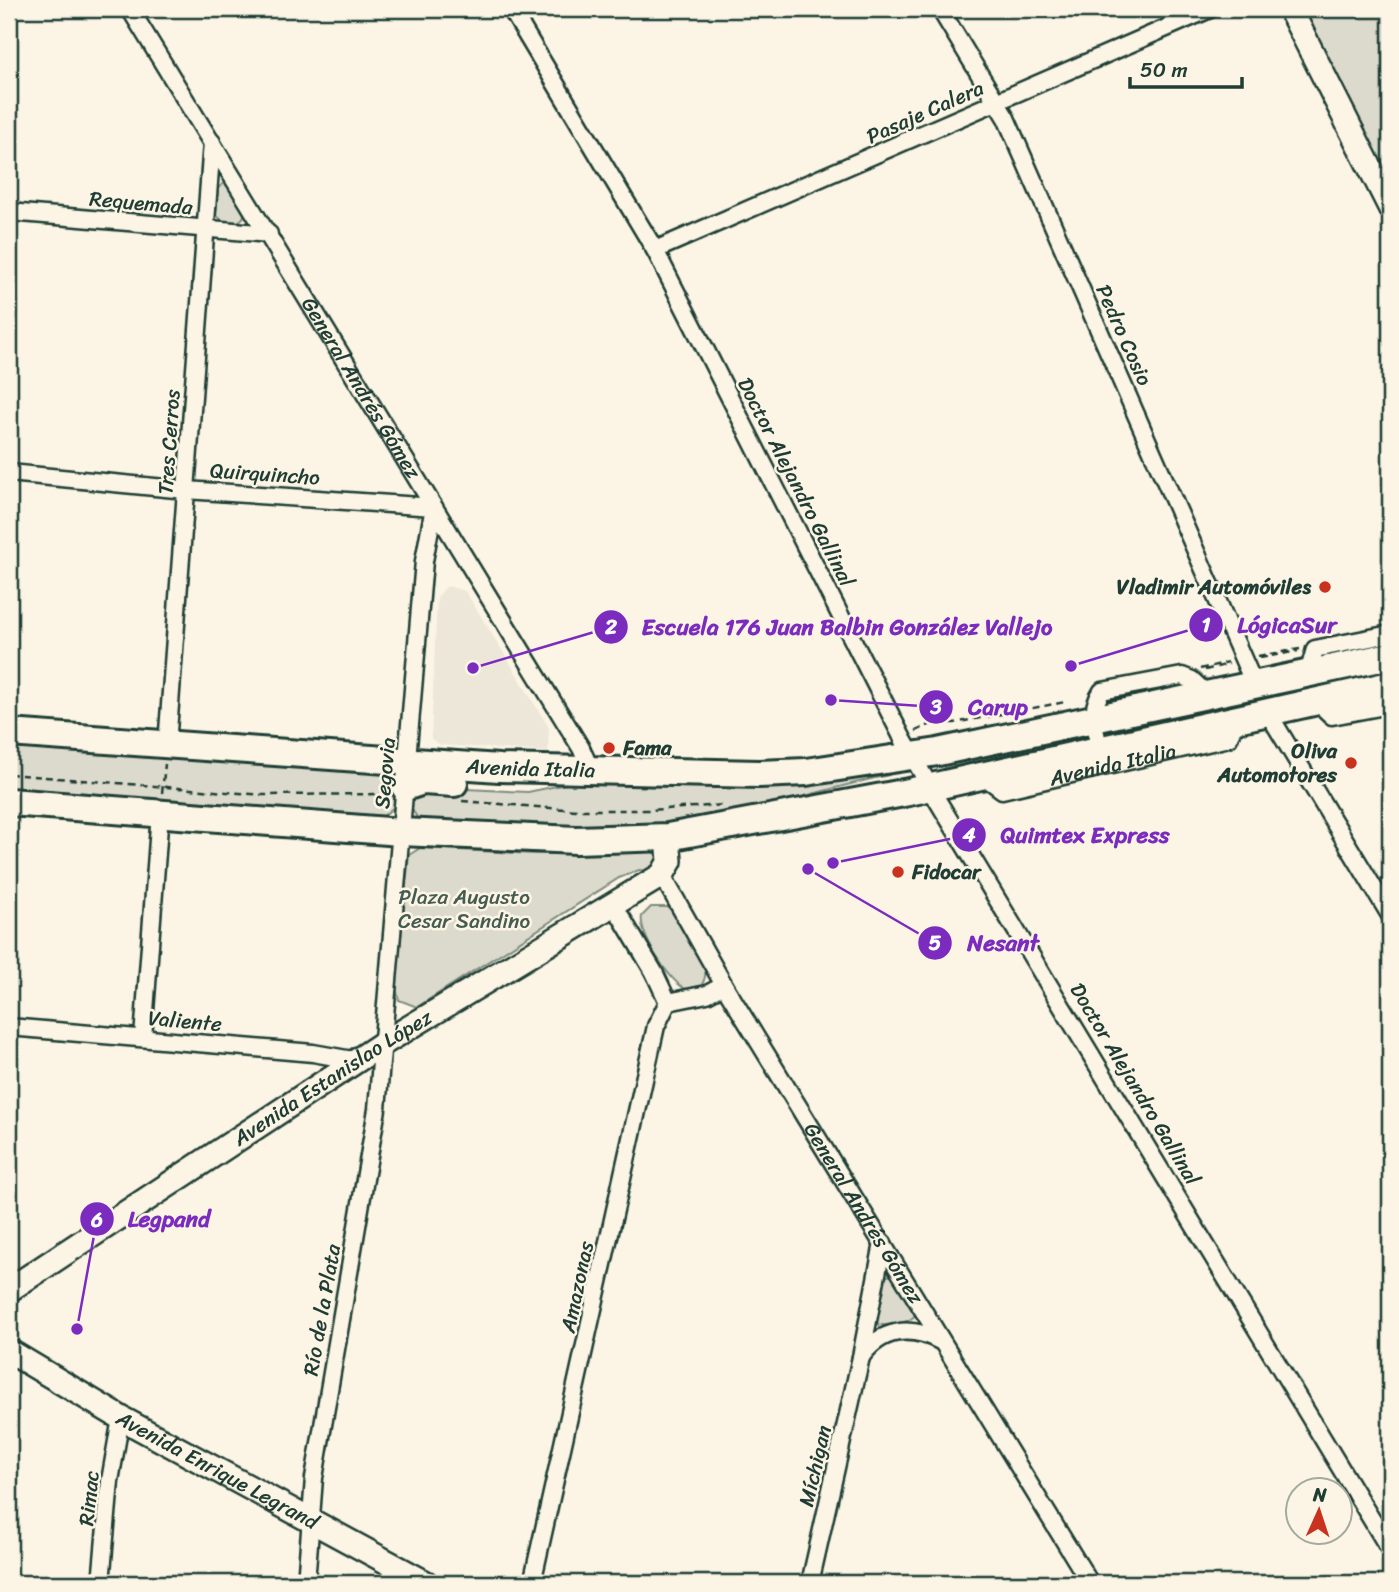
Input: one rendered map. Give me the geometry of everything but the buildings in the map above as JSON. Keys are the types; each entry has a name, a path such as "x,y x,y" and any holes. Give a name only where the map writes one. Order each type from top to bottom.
{"main road":[{"name":"Avenida Italia","path":"9,733 167,745 406,775 553,770 759,774 846,768 913,757 1390,656"},
{"name":"Avenida Italia","path":"9,802 401,832 576,840 668,836 761,821 929,787 1390,685"},
{"path":"929,787 935,771 942,765 1016,750 1049,735 1057,727"},
{"path":"761,821 799,803 900,776 908,771 913,757"}],"street":[{"name":"General Andrés Gómez","path":"130,9 581,748 591,771"},
{"name":"Doctor Alejandro Gallinal","path":"511,9 655,250 929,787 1390,1550"},
{"name":"Pedro Cosio","path":"940,9 997,103 1255,686"},
{"name":"Pasaje Calera","path":"655,250 1210,9"},
{"path":"1290,9 1390,207"},
{"name":"Tres Cerros","path":"167,745 212,142"},
{"name":"Requemada","path":"9,212 269,234"},
{"name":"Quirquincho","path":"9,473 186,490 434,507"},
{"name":"Segovia","path":"382,1044 424,561 434,507"},
{"path":"1308,674 1315,649 1390,634"},
{"path":"1315,700 1332,716 1390,705"},
{"path":"1267,711 1390,915"},
{"name":"Avenida Italia","path":"1092,718 1100,750"},
{"name":"Avenida Italia","path":"981,774 1002,790 1229,738 1236,718"},
{"path":"143,1038 160,813"},
{"path":"662,876 670,861 668,836"},
{"name":"General Andrés Gómez","path":"662,876 724,985 1090,1583"},
{"name":"Avenida Estanislao López","path":"9,1290 382,1044 662,876"},
{"path":"614,905 654,972 667,1002 707,994 724,985"},
{"name":"Amazonas","path":"532,1583 656,1026 667,1002"},
{"name":"Valiente","path":"9,1027 320,1054 358,1061"},
{"name":"Río de la Plata","path":"306,1583 314,1478 377,1109 382,1044"},
{"name":"Míchigan","path":"810,1583 861,1357 883,1243"},
{"path":"861,1357 876,1339 898,1331 916,1331 940,1341"},
{"name":"Avenida Enrique Legrand","path":"9,1352 121,1418 426,1583"},
{"name":"Rimac","path":"101,1583 110,1481 121,1418"}],"path":[{"path":"160,813 167,745"}],"shaded area":[{"path":"447,586 465,591 507,658 549,728 548,752 441,745 431,739 437,597"}],"green space":[{"path":"1301,9 1390,9 1390,180"},
{"path":"223,184 229,185 245,211 238,222 223,221 216,215 218,188"},
{"path":"1390,668 1390,675 1104,736 1102,728"},
{"path":"1086,734 1084,741 944,771 945,768 1018,752 1062,736"},
{"path":"9,744 380,773 392,782 394,807 381,818 9,791"},
{"path":"887,769 889,775 750,810 694,822 635,829 543,829 420,822 411,808 413,793 445,788 528,792 571,783"},
{"name":"Plaza Augusto Cesar Sandino","path":"420,848 536,854 650,851 661,856 654,871 639,870 619,878 417,1007 399,1000 396,988 409,855"},
{"path":"651,907 667,907 673,911 698,947 705,968 701,986 686,989 679,985 656,957 642,924 642,916"},
{"path":"892,1275 915,1315 897,1324 875,1324 884,1277"}],"place":[{"name":"Vladimir Automóviles","path":"1325,587"},
{"name":"LógicaSur","path":"1071,666"},
{"name":"Escuela 176 Juan Balbin González Vallejo","path":"473,668"},
{"name":"Carup","path":"831,700"},
{"name":"Fama","path":"609,748"},
{"name":"Oliva Automotores","path":"1351,763"},
{"name":"Quimtex Express","path":"833,863"},
{"name":"Nesant","path":"808,869"},
{"name":"Fidocar","path":"898,872"},
{"name":"Legpand","path":"77,1329"}]}
